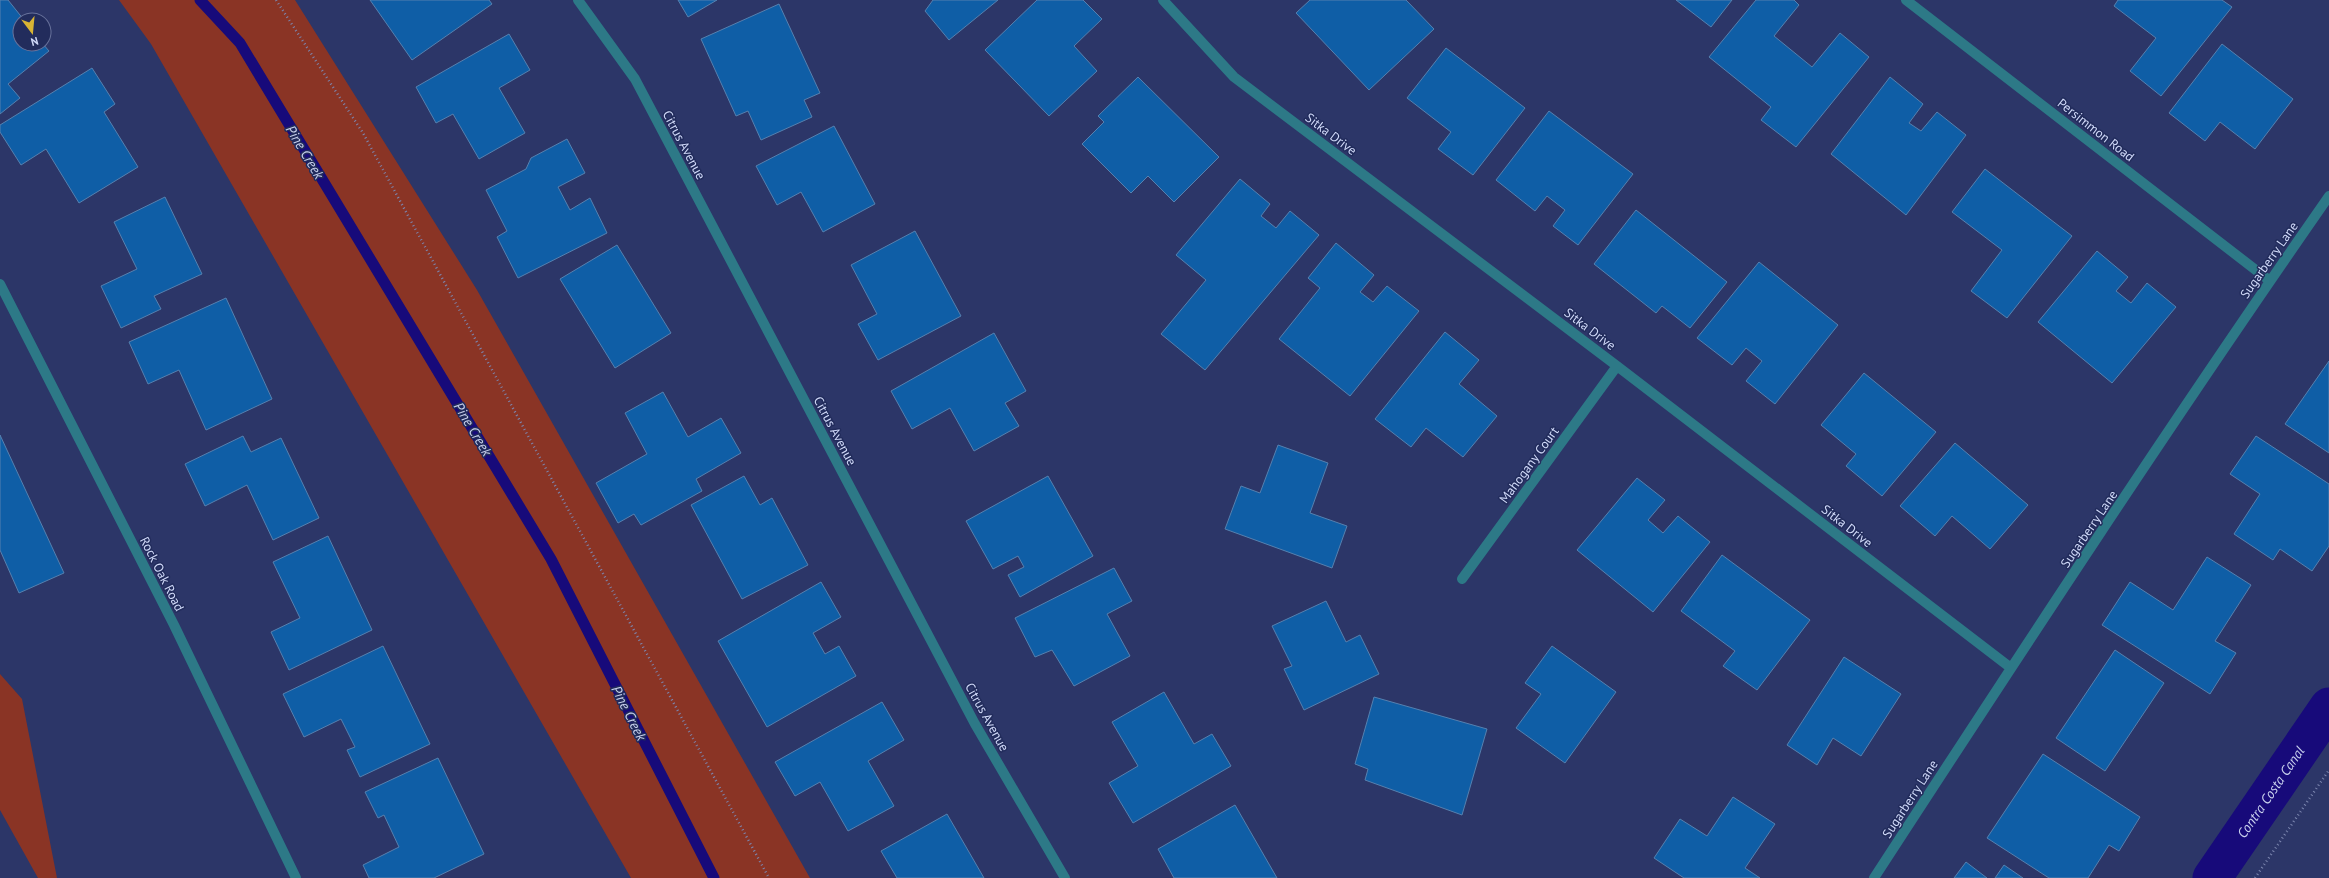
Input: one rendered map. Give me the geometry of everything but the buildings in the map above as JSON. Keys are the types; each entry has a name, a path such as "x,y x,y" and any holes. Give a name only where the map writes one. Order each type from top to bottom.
{"street":[{"name":"Citrus Avenue","path":"578,0 635,79 975,724 1065,878"},
{"name":"Sitka Drive","path":"1163,0 1234,77 1617,366 2011,668"},
{"name":"Persimmon Road","path":"1906,0 2270,281"},
{"name":"Sugarberry Lane","path":"1874,878 2011,668 2270,281 2329,196"},
{"name":"Rock Oak Road","path":"0,284 174,625 296,878"},
{"name":"Mahogany Court","path":"1462,579 1617,366"}],"path":[{"path":"276,0 363,133 770,878"},
{"path":"2256,878 2329,770"}],"shaded area":[{"path":"119,0 295,0 477,290 810,878 631,878 151,44"},
{"path":"0,674 22,699 57,878 38,878 0,810"}],"waterway":[{"name":"Pine Creek","path":"200,0 240,43 551,559 714,878"},
{"name":"Contra Costa Canal","path":"2212,878 2329,707"}]}
